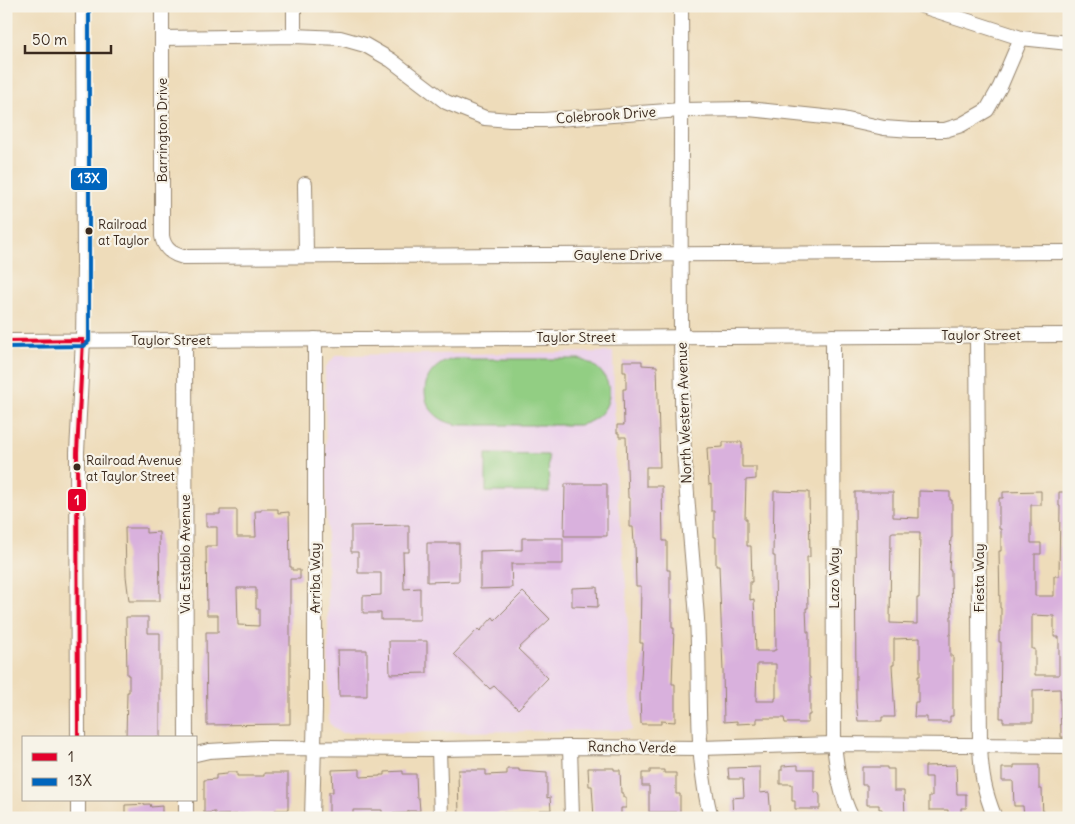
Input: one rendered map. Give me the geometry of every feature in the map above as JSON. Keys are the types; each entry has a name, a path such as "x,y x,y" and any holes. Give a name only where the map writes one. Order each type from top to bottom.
{"street":[{"path":"78,736 77,452 83,340 83,6"},
{"name":"Barrington Drive","path":"162,6 162,236 163,243 169,251"},
{"path":"294,6 294,36"},
{"name":"North Western Avenue","path":"681,6 682,400 686,482 697,620 700,748 705,795 711,818"},
{"path":"922,6 1021,38 1069,43"},
{"name":"Colebrook Drive","path":"163,38 328,36 365,45 391,60 446,102 485,118 544,120 681,110 750,109 843,118 884,128 912,130 945,130 961,125 986,110 1000,87 1021,38"},
{"path":"305,184 306,255"},
{"name":"Gaylene Drive","path":"169,251 174,255 183,257 1069,252"},
{"name":"Fiesta Way","path":"977,335 981,775 988,802 995,818"},
{"name":"Taylor Street","path":"6,341 1069,335"},
{"name":"Lazo Way","path":"833,336 834,744 838,779 846,807 852,818"},
{"name":"Arriba Way","path":"312,818 315,708 315,339"},
{"name":"Via Establo Avenue","path":"184,340 186,736"},
{"name":"Rancho Verde","path":"198,754 209,751 261,748 314,747 439,749 570,746 700,748 834,744 1069,746"},
{"path":"570,746 572,818"},
{"path":"439,749 442,818"},
{"path":"78,802 78,818"},
{"path":"186,802 186,818"}],"shaded area":[{"path":"613,352 616,485 626,585 632,730 340,733 329,723 325,368 336,355"}],"green space":[{"path":"454,359 579,359 592,364 602,372 607,382 609,393 607,403 602,413 592,420 579,425 460,425 445,421 434,414 428,404 425,393 426,382 432,372 441,364"},
{"path":"486,454 548,455 549,492 486,492"}],"building":[{"path":"623,361 642,361 642,365 657,366 660,467 646,467 646,486 662,486 663,541 667,541 667,570 670,570 672,628 674,628 672,684 675,684 675,722 661,721 661,724 641,724 640,696 643,643 640,643 641,586 636,586 635,544 633,527 630,527 626,437 619,437 619,433 617,433 617,425 624,425 623,389 626,389 626,372 623,372"},
{"path":"723,442 742,442 742,467 756,467 756,479 746,480 745,519 747,519 747,546 751,546 752,582 750,582 750,600 754,599 756,651 776,650 775,556 773,556 774,491 809,492 810,557 807,557 808,608 806,608 807,632 809,632 810,677 810,715 808,715 808,723 785,723 784,718 757,718 757,723 737,724 737,721 724,722 719,566 716,566 716,537 714,537 714,511 711,511 711,484 709,485 707,448 723,447","holes":["757,664 776,664 775,701 756,701"]},
{"path":"565,484 607,484 607,536 564,536"},
{"path":"919,491 950,492 950,500 952,500 952,538 949,570 951,570 952,616 950,656 953,656 953,716 950,716 950,722 927,722 927,717 914,717 915,702 918,702 918,676 920,676 920,638 894,639 894,665 892,665 895,717 882,717 882,721 858,721 856,702 855,492 893,492 893,517 919,518","holes":["920,532 917,624 890,623 891,533"]},
{"path":"1041,491 1041,505 1031,505 1031,543 1041,543 1041,554 1035,554 1035,596 1054,596 1054,576 1059,576 1059,492 1069,492 1069,737 1061,737 1060,689 1033,690 1033,722 1003,722 1003,718 1000,718 1001,642 999,642 999,631 1001,631 1001,608 999,551 1001,551 1001,529 999,529 999,498 1003,498 1003,492","holes":["1032,615 1054,616 1054,637 1059,637 1059,675 1035,675 1035,649 1032,649"]},
{"path":"261,509 278,509 278,513 289,512 290,567 292,567 292,570 300,570 300,579 290,579 290,724 207,725 206,632 218,632 218,615 207,615 206,546 217,546 217,527 206,527 206,514 220,514 220,510 237,510 237,537 256,537 255,511 261,511","holes":["237,588 256,588 256,609 259,609 259,626 238,625"]},
{"path":"409,525 409,552 403,552 404,589 420,588 420,620 381,620 381,613 363,613 363,596 381,595 381,573 358,573 358,552 351,552 351,526"},
{"path":"125,528 146,528 146,533 159,532 160,601 129,601 126,576"},
{"path":"522,538 563,538 563,564 511,564 512,588 480,589 480,551 522,550"},
{"path":"427,543 459,543 459,581 427,582"},
{"path":"597,587 598,607 572,606 572,588"},
{"path":"523,592 550,619 518,649 548,678 518,709 494,686 490,689 454,654 478,629 480,631 493,617 495,620"},
{"path":"126,617 148,617 148,633 160,633 160,736 126,736 127,692 129,692 129,675 127,675"},
{"path":"389,641 427,641 427,673 390,674"},
{"path":"338,650 367,650 367,696 339,696"},
{"path":"798,765 798,769 814,769 814,792 818,792 820,796 820,809 795,809 795,801 792,801 792,784 780,784 780,770 782,770 782,766"},
{"path":"956,765 957,794 966,794 966,808 961,808 961,818 948,818 948,810 929,810 929,796 932,796 932,777 925,777 925,766"},
{"path":"1014,765 1039,765 1039,789 1042,789 1043,818 1024,818 1023,806 1014,806 1013,781 1002,781 1002,768 1014,768"},
{"path":"760,767 760,793 769,792 771,818 733,818 732,798 744,797 743,779 729,779 728,768"},
{"path":"862,767 887,767 887,769 894,769 894,791 904,791 905,818 882,818 882,809 879,809 879,805 867,805 867,785 862,785"},
{"path":"588,768 614,768 614,770 620,770 621,793 623,793 623,797 626,797 626,808 621,808 621,818 594,818 592,786 589,786"},
{"path":"360,769 360,777 380,776 385,775 385,772 403,771 403,774 416,774 417,798 419,798 420,811 382,814 382,810 353,810 353,818 329,818 329,792 333,792 332,770"},
{"path":"507,769 547,773 547,798 550,797 551,810 539,810 539,813 497,813 497,818 459,818 458,770 486,770 486,775 507,774"},
{"path":"650,770 664,770 664,773 676,773 676,794 680,794 680,812 649,812 649,786 642,786 642,773 650,773"},
{"path":"227,772 237,772 237,776 264,776 264,773 288,773 288,810 275,810 275,813 215,815 215,812 204,813 204,780 216,779 216,775 227,774"},
{"path":"150,804 151,807 162,806 162,818 125,818 125,805"}],"transit line":[{"name":"13X","path":"6,347 84,346 89,341 89,6"},
{"name":"1","path":"6,341 83,340 77,452 78,736"}],"place":[{"name":"Railroad at Taylor","path":"89,231"},
{"name":"Railroad Avenue at Taylor Street","path":"77,467"}]}
